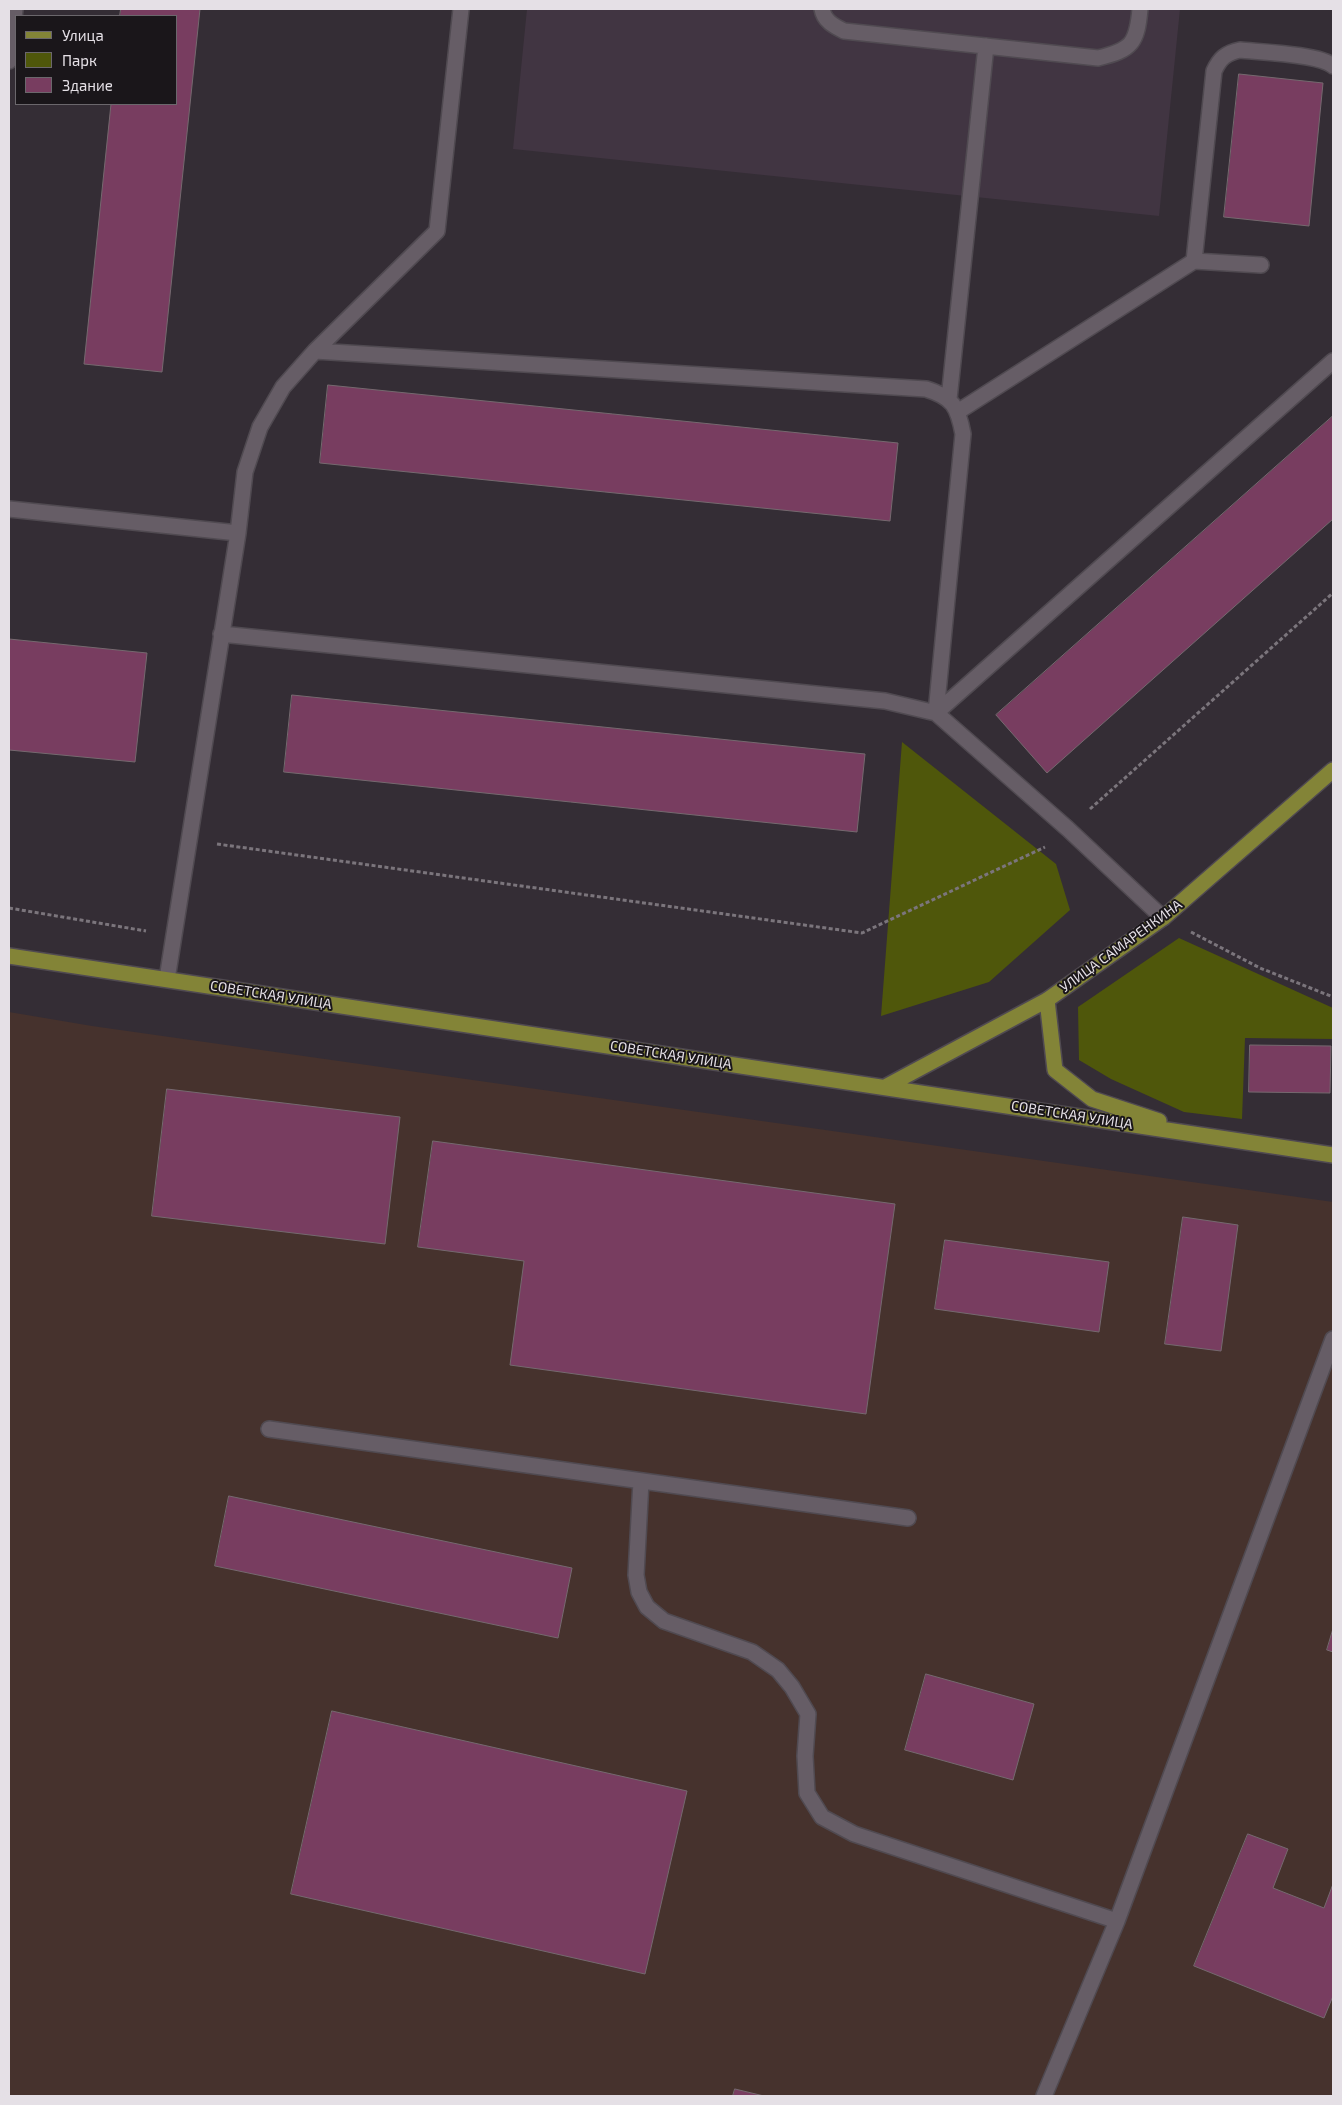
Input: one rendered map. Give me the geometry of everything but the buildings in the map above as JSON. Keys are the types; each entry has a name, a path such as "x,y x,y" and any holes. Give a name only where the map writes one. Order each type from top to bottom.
{"main road":[{"name":"УЛИЦА САМАРЕНКИНА","path":"885,1087 1047,1000 1163,918 1333,770"},
{"name":"СОВЕТСКАЯ УЛИЦА","path":"9,956 1333,1155"},
{"path":"1047,1000 1055,1070 1092,1099 1200,1135"}],"lane":[{"path":"9,61 15,9"},
{"path":"167,979 238,533 245,472 260,427 283,387 315,351 437,231 461,9"},
{"path":"822,9 829,23 844,31 1098,58 1119,53 1130,46 1138,32 1140,9"},
{"path":"949,399 986,46"},
{"path":"1194,261 1214,71 1218,60 1228,53 1240,50 1313,57 1330,62 1333,66"},
{"path":"959,412 1194,261 1261,265"},
{"path":"315,351 926,388 938,392 949,399 959,412 964,434 936,713"},
{"path":"936,713 1333,361"},
{"path":"9,509 238,533"},
{"path":"221,634 885,701 936,713 1068,829 1163,918"},
{"path":"1044,2096 1117,1921 1333,1340"},
{"path":"269,1429 908,1518"},
{"path":"641,1481 636,1575 639,1592 646,1607 664,1621 752,1652 778,1670 792,1687 808,1714 805,1756 807,1793 822,1817 854,1834 1117,1921"}],"path":[{"path":"189,840 862,933 1052,844 1333,593"},
{"path":"9,908 174,935"},
{"path":"1163,918 1260,968 1333,997"}],"shaded area":[{"path":"527,9 1180,9 1159,216 513,149"},
{"path":"9,1012 92,1026 1333,1202 1333,2096 9,2096"}],"green space":[{"path":"902,742 1056,864 1070,910 989,982 881,1016"},
{"path":"1179,938 1333,1008 1333,1039 1245,1038 1242,1119 1184,1112 1111,1079 1079,1060 1078,1007"}]}
